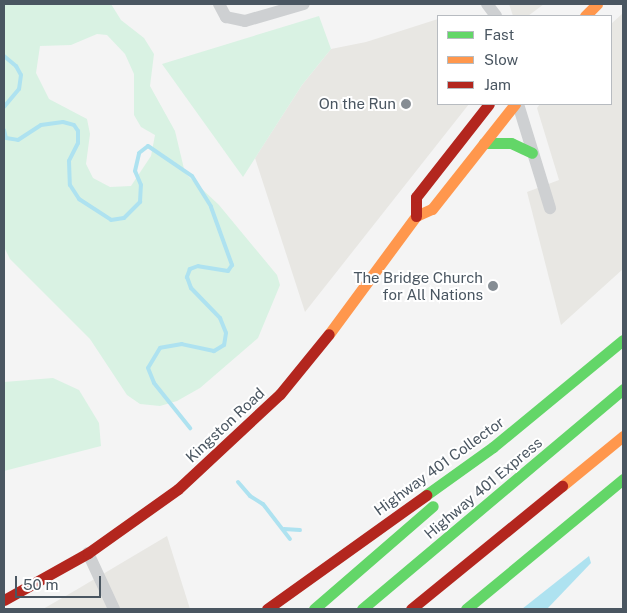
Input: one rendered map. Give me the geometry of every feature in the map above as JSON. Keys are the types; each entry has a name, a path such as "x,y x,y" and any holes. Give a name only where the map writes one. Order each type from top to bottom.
{"main road":[{"path":"586,15 597,4"},
{"name":"Kingston Road","path":"416,216 416,197 488,105"},
{"name":"Kingston Road","path":"4,600 88,552 178,489 280,394 331,332 416,216 432,210 515,105"},
{"path":"484,143 511,143 532,152"},
{"name":"Highway 401 Collector","path":"267,609 493,447 623,340"},
{"name":"Highway 401 Express","path":"362,609 623,389"},
{"path":"411,609 623,436"},
{"path":"314,609 416,522 493,447"},
{"path":"466,609 623,479"}],"street":[{"path":"219,4 226,17 245,21 304,4"},
{"path":"516,105 550,208"},
{"path":"88,552 114,609"}],"shaded area":[{"path":"509,4 544,4 529,15 513,15"},
{"path":"623,13 623,269 561,325 527,192 559,180 537,108 539,105 612,105 612,23"},
{"path":"437,19 437,105 468,105 305,312 255,158 302,85 331,49 366,42"},
{"path":"167,536 190,609 43,609 76,590"}],"green space":[{"path":"4,4 111,4 121,20 144,38 154,54 150,86 175,131 185,173 219,205 277,275 280,285 258,338 200,388 177,401 160,406 140,404 127,395 90,339 10,259 4,247","holes":["97,34 107,35 125,54 134,74 134,115 141,127 155,135 151,156 131,186 110,187 93,178 86,164 90,134 87,119 49,99 36,73 40,46 71,45"]},
{"path":"319,16 331,49 302,85 243,177 162,64"},
{"path":"53,378 79,390 99,423 101,446 4,471 4,382"}],"water":[{"path":"589,556 591,563 547,609 522,609"}],"waterway":[{"path":"4,56 16,66 21,75 19,89 4,107"},
{"path":"4,130 6,138 18,140 41,125 63,122 74,125 78,131 78,143 69,161 70,185 79,199 111,220 124,218 140,202 141,185 135,171 139,153 148,146 192,176 211,207 232,265 228,271 198,266 190,269 187,277 191,288 220,318 226,333 224,345 214,351 182,344 160,348 148,368 154,383 190,428"},
{"path":"238,482 250,496 263,504 290,539"},
{"path":"284,529 300,530"}],"traffic: fast":[{"path":"484,143 511,143 532,153"},
{"path":"426,495 493,447 623,340"},
{"path":"362,609 623,389"},
{"path":"466,609 623,479"},
{"path":"314,609 433,506"}],"traffic: slow":[{"path":"586,15 597,4"},
{"path":"329,334 416,216 432,209 514,105"},
{"path":"562,486 623,436"}],"traffic: jam":[{"path":"416,216 416,197 488,105"},
{"path":"4,600 88,553 178,489 280,394 329,334"},
{"path":"411,609 562,486"},
{"path":"267,609 426,495"}],"place":[{"name":"On the Run","path":"406,104"},
{"name":"The Bridge Church for All Nations","path":"493,286"}]}
